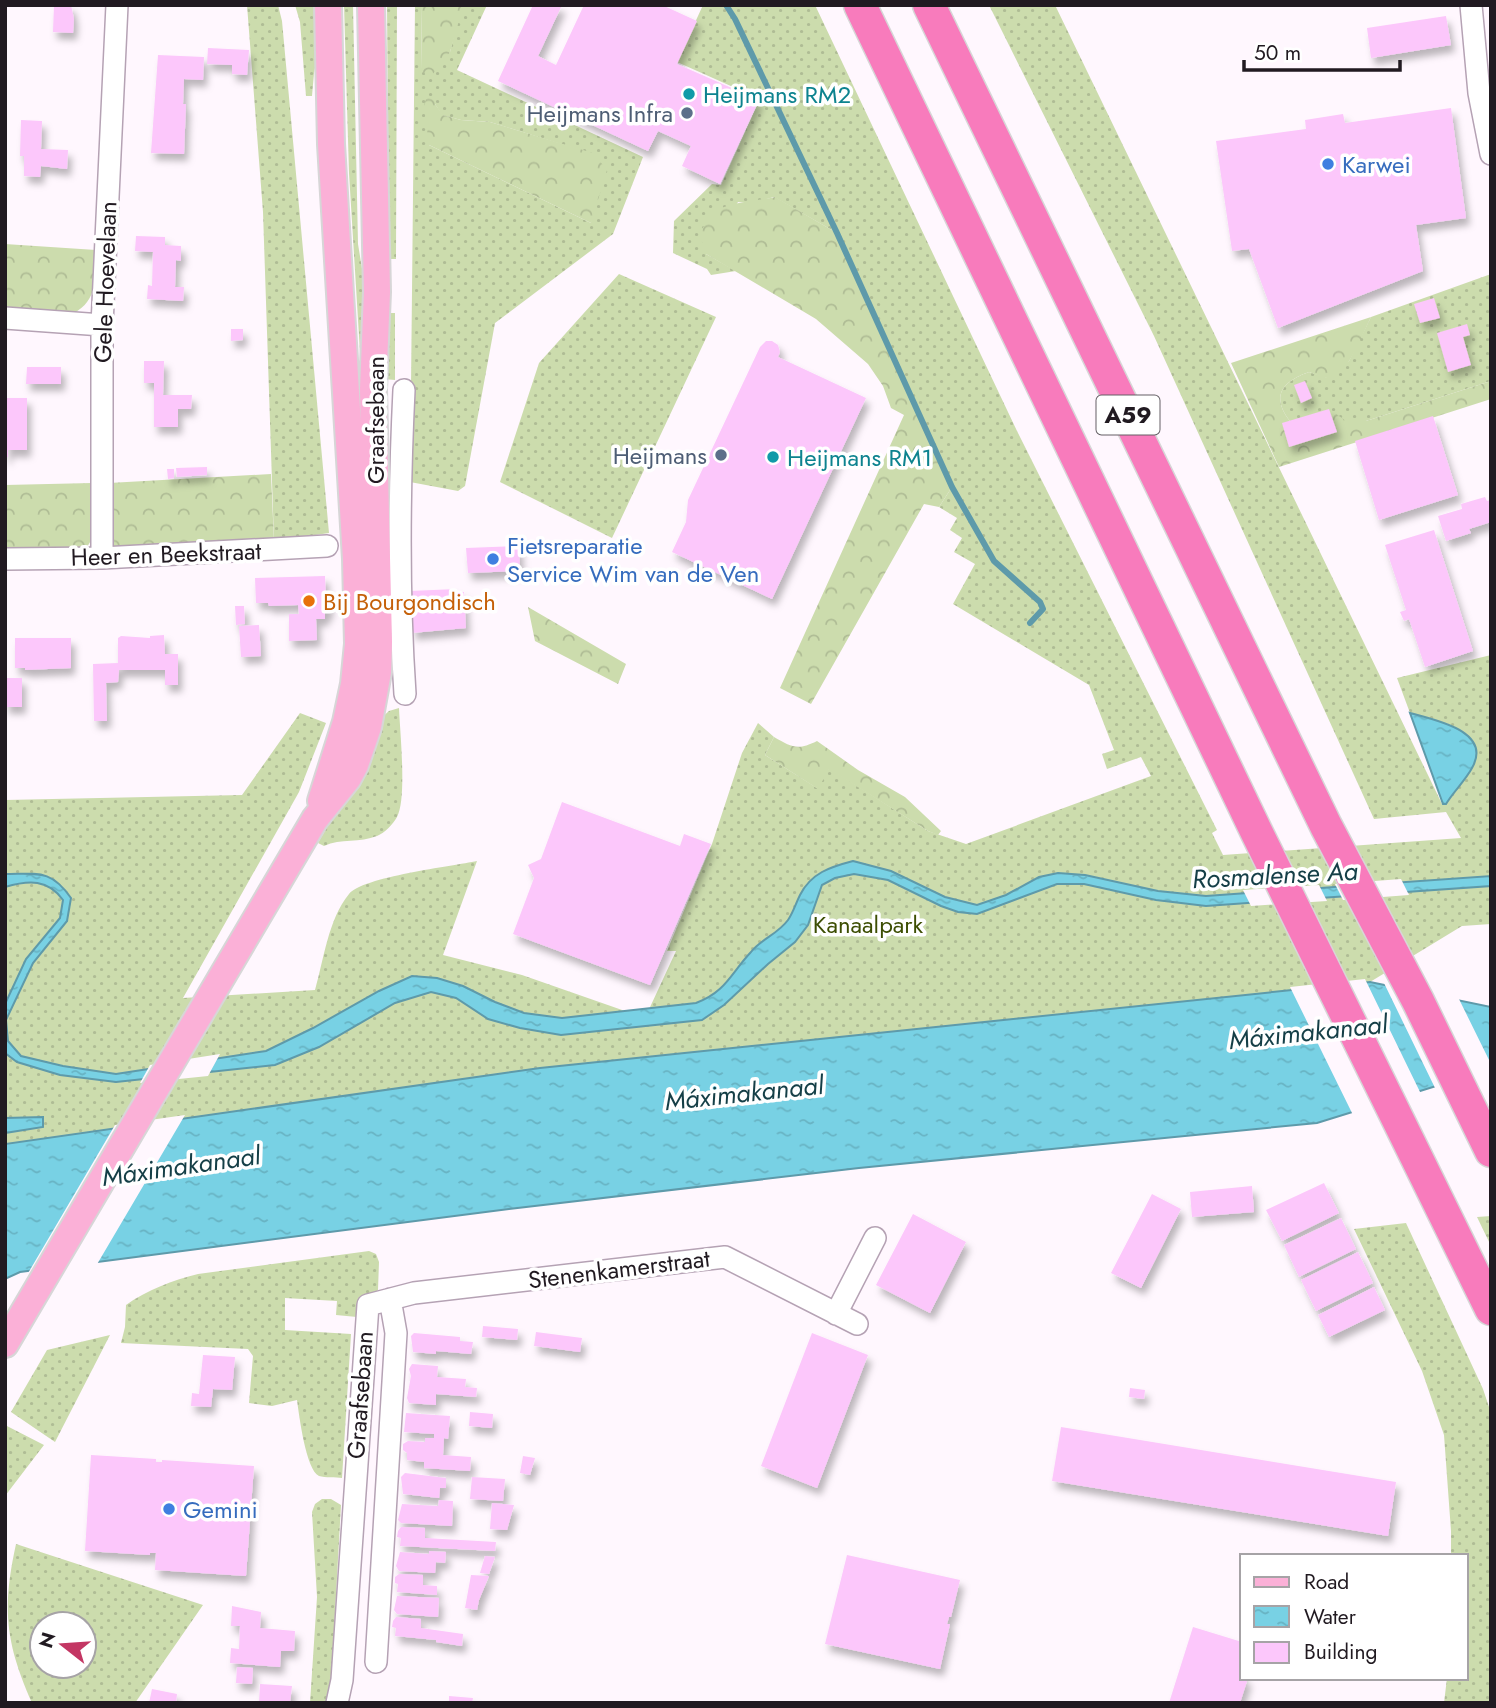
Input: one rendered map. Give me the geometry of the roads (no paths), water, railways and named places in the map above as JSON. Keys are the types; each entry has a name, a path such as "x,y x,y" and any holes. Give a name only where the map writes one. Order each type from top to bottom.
{"highway":[{"name":"A59","path":"860,5 1256,831 1491,1309"},
{"name":"A59","path":"929,5 1326,825 1418,1001 1491,1151"}],"main road":[{"name":"Graafsebaan","path":"315,819 346,722 354,684 358,644 356,559 331,144 328,5"},
{"name":"Graafsebaan","path":"5,1344 315,819 348,778 368,727 379,656 373,389 377,292 371,5"}],"street":[{"name":"Gele Hoevelaan","path":"102,558 102,325 117,5"},
{"path":"1471,5 1479,93 1491,154"},
{"path":"5,318 102,325"},
{"name":"Graafsebaan","path":"404,390 398,538 400,637 405,694"},
{"name":"Heer en Beekstraat","path":"5,559 102,558 327,546"},
{"path":"836,1314 875,1238"},
{"name":"Stenenkamerstraat","path":"390,1299 414,1293 724,1257 856,1324"},
{"name":"Graafsebaan","path":"337,1703 342,1680 368,1305 390,1299 396,1333 376,1662"}],"water":[{"path":"1410,713 1458,729 1475,745 1476,755 1472,768 1446,804 1443,804"},
{"path":"853,861 891,871 945,897 977,905 1006,895 1039,877 1058,873 1085,875 1158,891 1206,896 1491,876 1491,886 1206,906 1156,900 1084,884 1057,884 977,914 958,912 941,906 888,880 854,874 835,878 822,885 808,925 795,942 724,1005 702,1020 561,1035 488,1019 456,998 431,992 395,1003 319,1047 275,1065 116,1082 60,1075 17,1062 5,1053 5,1004 26,959 60,918 63,900 51,888 37,883 5,887 5,874 43,875 57,882 71,898 67,921 33,963 6,1020 8,1041 21,1056 116,1074 266,1051 412,976 437,978 463,986 524,1013 562,1018 696,1003 721,988 755,947 784,925 804,887 810,881 829,869"},
{"name":"Máximakanaal","path":"1370,982 1491,1007 1491,1069 1317,1123 859,1168 509,1209 20,1272 5,1279 5,1144 540,1068"},
{"path":"43,1117 43,1127 5,1133 5,1118"}],"waterway":[{"path":"726,5 837,233 952,487 994,561 1040,602 1043,609 1030,623"}],"place":[{"name":"Heijmans RM2","path":"689,94"},
{"name":"Heijmans Infra","path":"687,113"},
{"name":"Karwei","path":"1328,164"},
{"name":"Heijmans","path":"721,455"},
{"name":"Heijmans RM1","path":"773,457"},
{"name":"Fietsreparatie Service Wim van de Ven","path":"493,559"},
{"name":"Bij Bourgondisch","path":"309,601"},
{"name":"Gemini","path":"169,1509"}],"water label":[{"name":"Rosmalense Aa","path":"1275,875"}],"park label":[{"name":"Kanaalpark","path":"868,924"}]}
